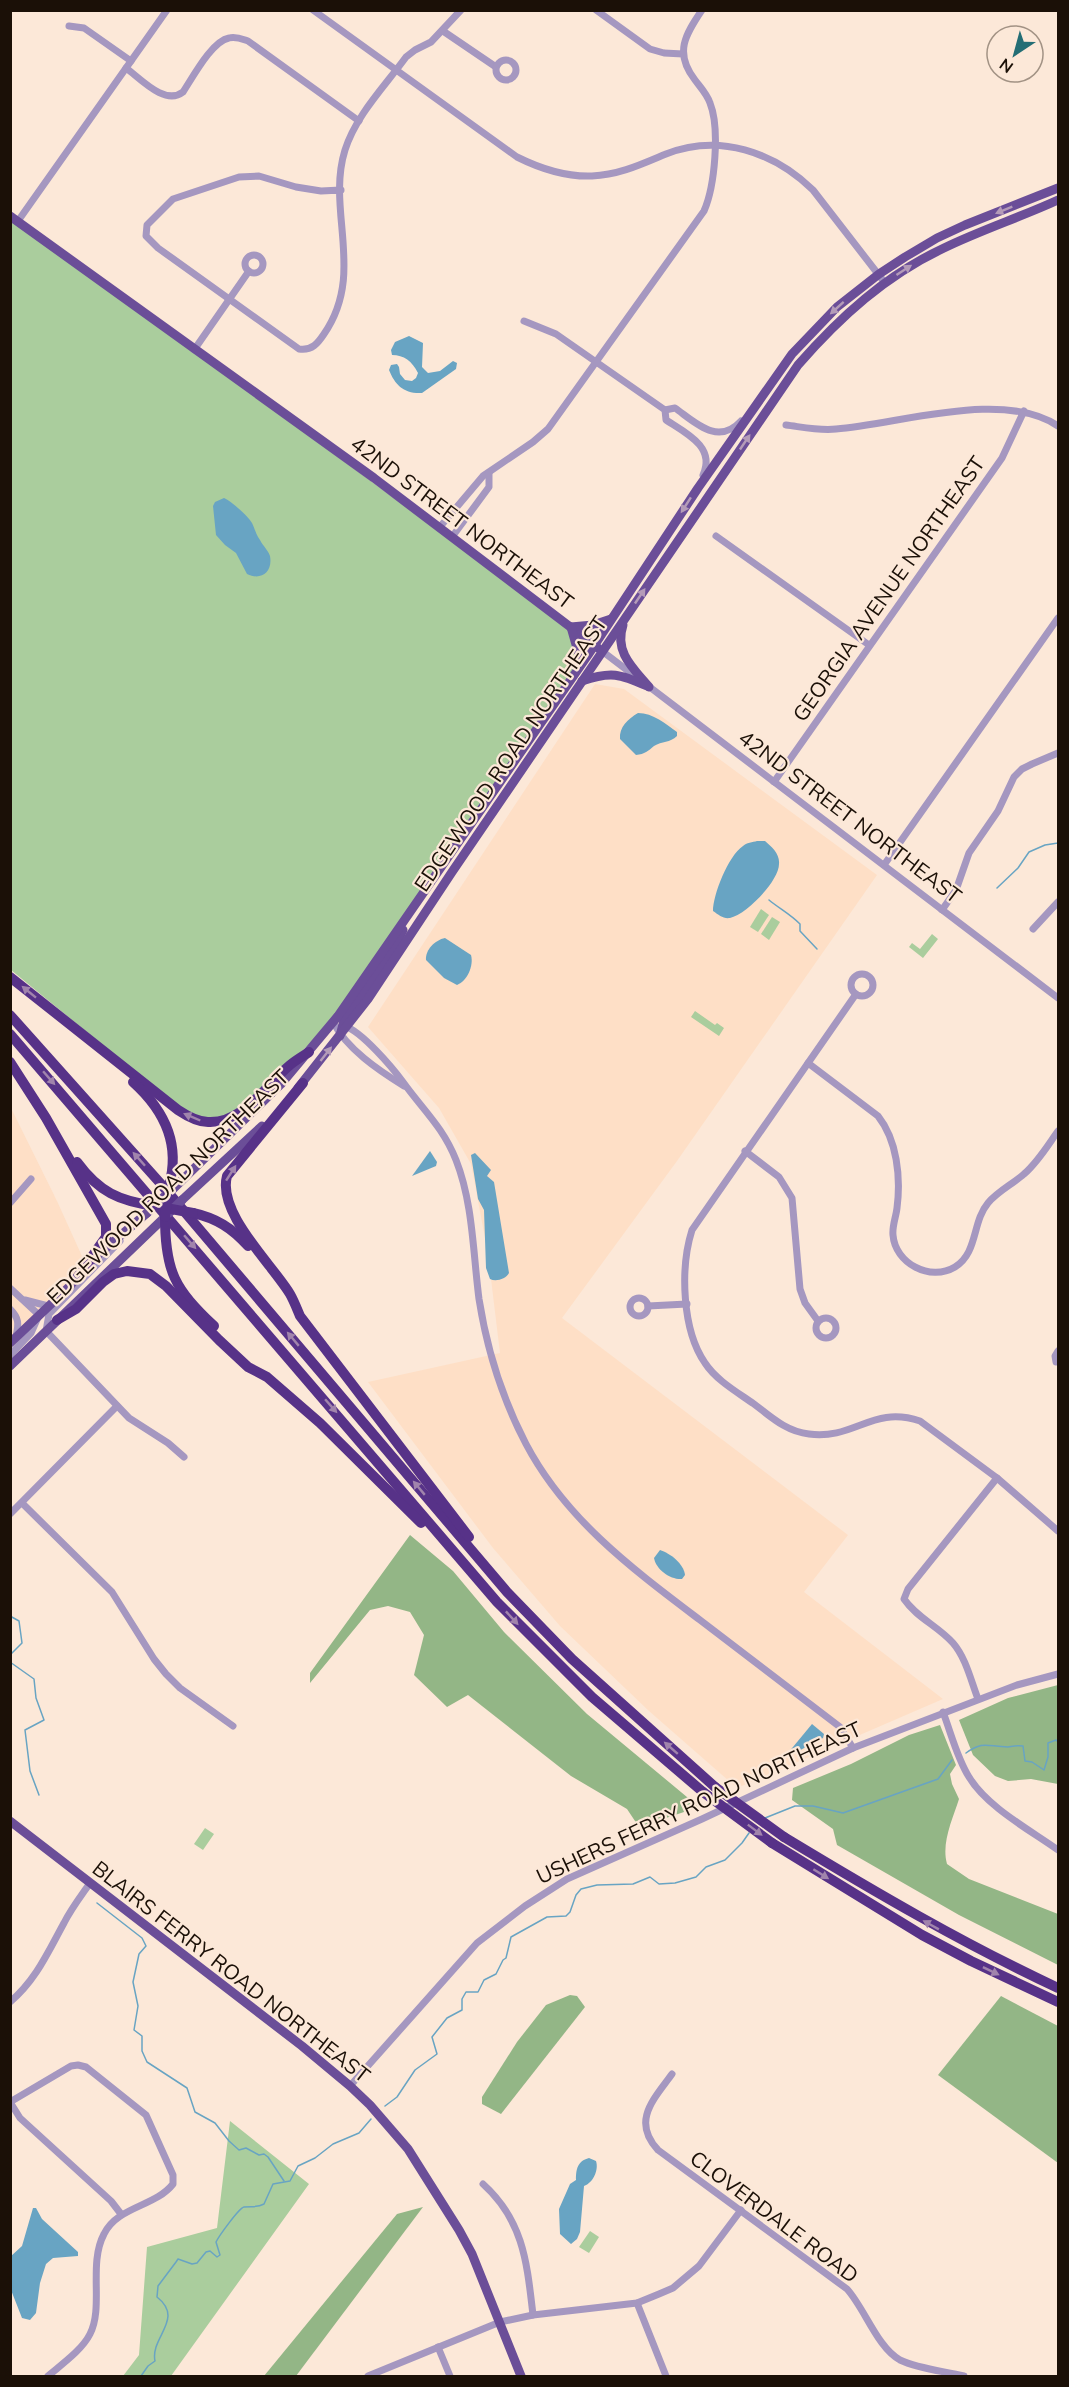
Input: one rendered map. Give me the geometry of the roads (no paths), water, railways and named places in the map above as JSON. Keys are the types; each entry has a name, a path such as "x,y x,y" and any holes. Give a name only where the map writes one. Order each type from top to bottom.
{"highway":[{"path":"10,977 178,1110 207,1123 232,1117 247,1107 290,1065 309,1052"},
{"path":"47,1006 128,1077 156,1105 164,1118 172,1143 173,1167 169,1190 160,1213 169,1266 182,1292 267,1377 355,1455 592,1697 703,1792 772,1843 922,1935 971,1961 1059,2002"},
{"path":"10,1015 161,1184 474,1554 542,1629 595,1681 715,1787 784,1837 928,1923 1059,1988"},
{"path":"10,1034 497,1602"},
{"path":"10,1062 46,1118 106,1224 106,1237 86,1265"},
{"path":"300,1316 289,1294 236,1217 225,1183 227,1176 303,1083"},
{"path":"46,1118 95,1184 114,1196 160,1213 193,1213 209,1216 240,1237 492,1568 542,1629"},
{"path":"57,1320 76,1309 103,1282 114,1275 127,1271 150,1274 166,1286 219,1341 249,1367 267,1377"}],"main road":[{"name":"EDGEWOOD ROAD NORTHEAST","path":"169,1190 251,1114 309,1052 341,1025 582,681 611,619 751,410 792,354 814,329 837,307 879,274 937,238 1059,188"},
{"path":"1015,218 1034,203 1036,197"},
{"name":"EDGEWOOD ROAD NORTHEAST","path":"13,1341 70,1286 86,1265 130,1227 182,1200 256,1133 303,1083 340,1036 341,1025 414,906 579,666 624,619 798,365 843,316 885,283 942,249 1059,201"},
{"name":"42ND STREET NORTHEAST","path":"14,218 452,537 598,648"},
{"path":"579,666 579,655 571,627 593,625 611,619"},
{"path":"624,619 620,633 620,647 625,659 650,687"},
{"path":"582,681 611,673 622,675 650,687"},
{"name":"EDGEWOOD ROAD NORTHEAST","path":"10,1366 160,1213"},
{"name":"BLAIRS FERRY ROAD NORTHEAST","path":"10,1821 350,2086 408,2149 444,2203 472,2254 521,2376"}],"street":[{"path":"14,218 167,10"},
{"path":"313,10 323,13 396,71 517,157 550,171 573,176 605,175 638,167 682,149 714,144 748,150 764,156 800,177 813,190 885,283"},
{"path":"341,190 321,191 296,187 260,176 239,177 173,199 163,206 147,225 146,236 152,243 299,349 307,350 317,344 340,306 343,294 341,166 352,132 406,57 443,32 460,10"},
{"path":"596,10 650,49 664,53 683,54"},
{"path":"439,528 474,485 548,429 704,211 714,182 714,114 706,94 687,68 683,54 683,43 687,33 702,10"},
{"path":"69,26 84,28 131,61"},
{"path":"443,32 496,67"},
{"path":"126,68 168,98 177,97 183,92 216,45 227,38 236,37 248,41 359,121"},
{"path":"194,350 249,271"},
{"path":"524,321 556,334 598,361 664,410 666,420 697,441 707,458 706,469 698,488"},
{"path":"664,410 675,408 704,428 724,433 734,428 751,410"},
{"path":"786,425 835,430 991,408 1024,411 1050,420 1059,426"},
{"name":"GEORGIA AVENUE NORTHEAST","path":"774,782 1002,458 1024,411"},
{"path":"452,537 489,488 489,473"},
{"path":"716,536 870,645"},
{"path":"884,865 1059,618"},
{"name":"42ND STREET NORTHEAST","path":"598,648 1058,997"},
{"path":"942,910 956,890 969,853 998,812 1014,777 1022,769 1059,753"},
{"path":"1033,929 1059,902"},
{"path":"856,994 692,1230 684,1261 692,1340 705,1365 717,1376 778,1423 793,1431 827,1435 842,1433 875,1418 906,1416 920,1421 998,1478 1059,1531"},
{"path":"341,1025 340,1036 383,1072 407,1088"},
{"path":"341,1025 392,1067 439,1127 456,1160 467,1200 479,1299 489,1353 516,1424 542,1471 587,1527 612,1551 840,1727 853,1748"},
{"path":"808,1063 878,1116 886,1126 891,1140 898,1185 892,1232 894,1241 903,1258 919,1270 944,1271 955,1267 962,1261 969,1253 983,1209 999,1192 1030,1168 1059,1131"},
{"path":"745,1151 779,1176 792,1198 800,1289 805,1303 819,1321"},
{"path":"10,1203 32,1179"},
{"path":"130,1227 122,1240 49,1314 46,1331 136,1424 168,1443 184,1457"},
{"path":"10,1288 39,1315 31,1333 10,1354"},
{"path":"23,1300 48,1306"},
{"path":"648,1306 687,1304"},
{"path":"10,1309 17,1315 19,1322 13,1341"},
{"path":"1056,1362 1055,1356 1059,1351"},
{"path":"10,1514 117,1406"},
{"path":"978,1700 961,1655 954,1644 912,1611 904,1599 908,1589 998,1478"},
{"path":"22,1503 112,1592 166,1674 180,1688 233,1726"},
{"name":"USHERS FERRY ROAD NORTHEAST","path":"350,2086 477,1943 543,1893 589,1869 853,1748 1017,1685 1059,1674"},
{"path":"943,1712 962,1762 969,1777 979,1790 990,1801 1059,1850"},
{"path":"10,2002 24,1990 40,1968 64,1923 90,1883"},
{"path":"48,2376 85,2342 92,2330 97,2253 104,2234 121,2214 168,2191 173,2184 173,2175 146,2115 86,2067 71,2066 10,2102 20,2118 111,2201 121,2214"},
{"name":"CLOVERDALE ROAD","path":"672,2074 647,2110 648,2135 658,2150 847,2289 860,2304 882,2342 894,2356 910,2364 964,2376"},
{"path":"483,2184 499,2200 515,2224 524,2254 533,2315"},
{"path":"368,2376 500,2322 533,2315 637,2303 673,2288 699,2266 741,2210"},
{"path":"637,2303 666,2376"},
{"path":"438,2347 450,2376"}],"water":[{"path":"409,336 423,343 422,367 428,373 440,371 453,361 457,363 456,369 422,393 410,392 401,388 389,370 391,365 397,364 405,380 412,381 416,378 418,373 413,365 404,358 392,355 391,350 395,342"},
{"path":"224,498 250,520 269,554 270,567 265,574 252,576 247,574 236,553 216,535 213,506 215,502"},
{"path":"638,713 659,720 677,732 677,736 636,755 620,739 620,735 625,724"},
{"path":"765,841 775,851 779,860 778,871 768,888 753,904 737,916 725,918 713,911 722,876 737,851 746,844"},
{"path":"445,938 471,955 469,973 457,985 444,978 426,960 431,946"},
{"path":"430,1151 437,1162 436,1166 412,1176"},
{"path":"475,1153 491,1170 487,1176 494,1182 509,1273 498,1280 490,1279 486,1268 484,1210 478,1199 471,1155"},
{"path":"660,1550 672,1556 679,1563 685,1575 682,1579 669,1576 661,1570 654,1558"},
{"path":"812,1724 824,1734 823,1738 791,1755 788,1753"},
{"path":"589,2158 596,2161 596,2172 593,2179 584,2186 580,2232 571,2244 560,2234 559,2209 570,2184 576,2180 578,2166"},
{"path":"33,2208 36,2208 42,2219 78,2252 78,2256 53,2258 46,2264 40,2283 36,2313 30,2320 22,2318 11,2290 10,2257 22,2246"}],"waterway":[{"path":"997,888 1018,868 1029,852 1045,845 1058,843"},
{"path":"769,900 800,924 800,931 817,949"},
{"path":"10,1616 19,1621 22,1643 10,1655"},
{"path":"10,1662 34,1679 36,1698 44,1720 25,1730 30,1771 39,1795"},
{"path":"966,1753 982,1745 1023,1746 1025,1761 1032,1762 1044,1770 1048,1757 1048,1743 1056,1740 1058,1742"},
{"path":"765,1818 795,1806 813,1806 843,1813 938,1779 952,1760"},
{"path":"385,2106 397,2097 415,2070 437,2054 432,2037 447,2018 462,2010 462,1999 466,1992 478,1992 484,1980 496,1974 506,1958 511,1937 547,1917 566,1916 581,1889 597,1885 633,1884 650,1877 659,1884 675,1883 696,1877 706,1867 725,1860 749,1833"},
{"path":"97,1903 142,1938 146,1946 139,1954 133,1982 138,2006 134,2030 142,2036 142,2051 147,2062 187,2088 195,2112 215,2123 239,2150 246,2148 268,2157 284,2181"},
{"path":"141,2376 155,2361 157,2344 167,2321 168,2313 165,2305 157,2297 158,2286 178,2259 192,2264 197,2263 206,2252 210,2251 217,2257 220,2255 216,2242 241,2209 264,2204 273,2184 290,2181 298,2166 315,2158 333,2144 359,2133 371,2119"}]}
